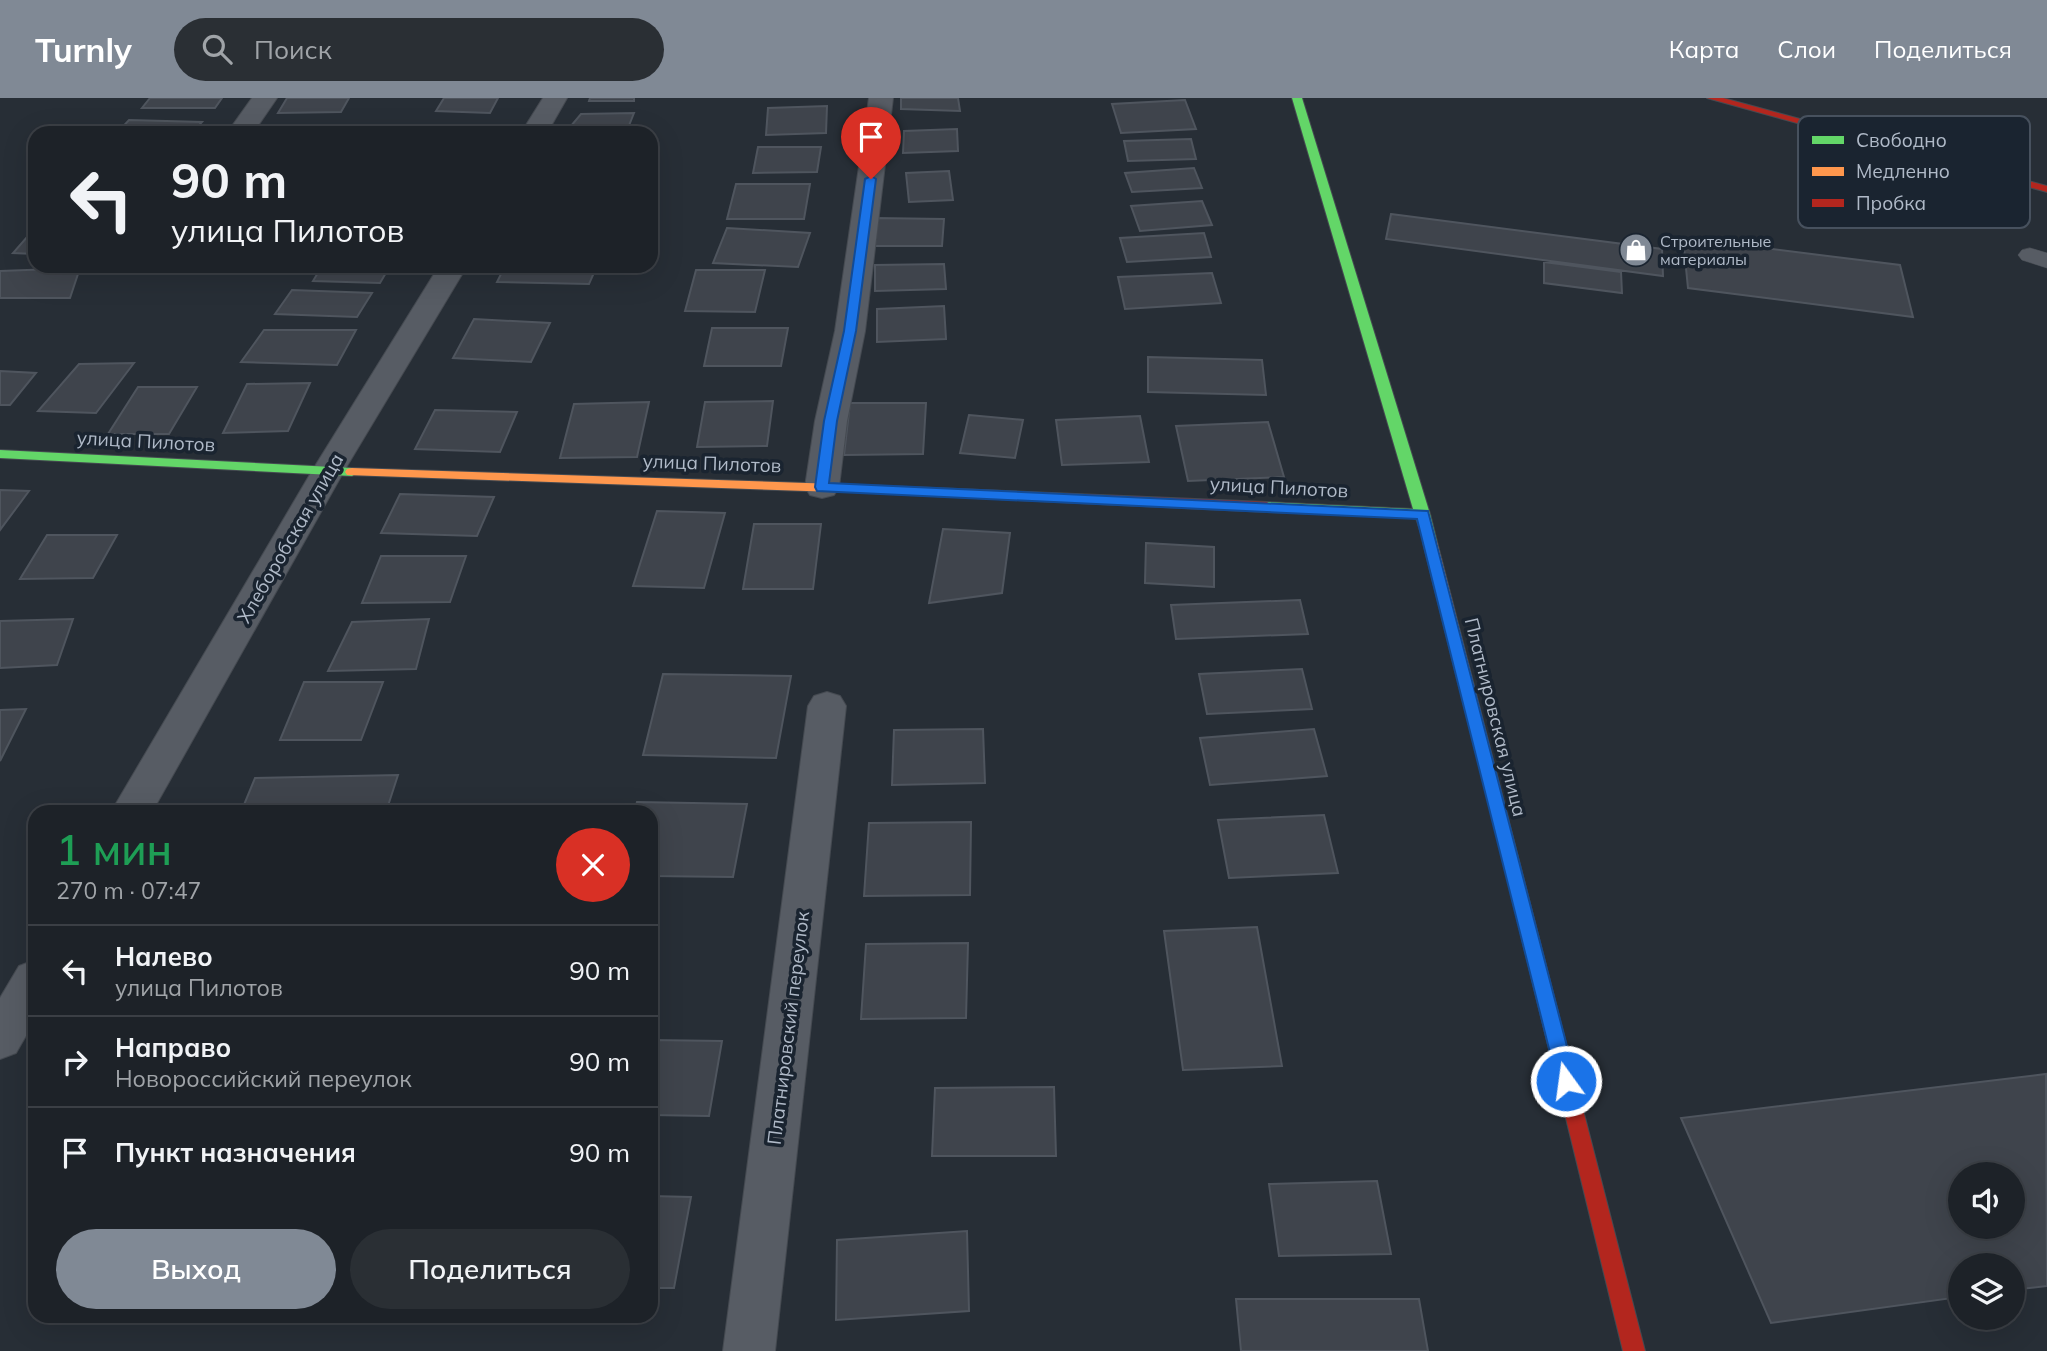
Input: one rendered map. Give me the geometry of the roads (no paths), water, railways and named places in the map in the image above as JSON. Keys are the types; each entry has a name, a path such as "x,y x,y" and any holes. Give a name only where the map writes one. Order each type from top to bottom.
{"street":[{"path":"245,126 265,98"},
{"path":"538,126 555,98"},
{"path":"822,487 831,421 850,331 881,98"},
{"name":"Платнировская улица","path":"1297,98 1423,514 1634,1351"},
{"path":"1712,98 1798,121"},
{"path":"2030,184 2047,189"},
{"name":"Хлеборобская улица","path":"135,805 328,471 449,273"},
{"name":"улица Пилотов","path":"0,454 328,471 822,487 1423,514"},
{"name":"Платнировский переулок","path":"749,1351 827,706"},
{"path":"0,1039 28,991"}],"place":[{"name":"Строительные материалы","path":"1636,250"}]}
